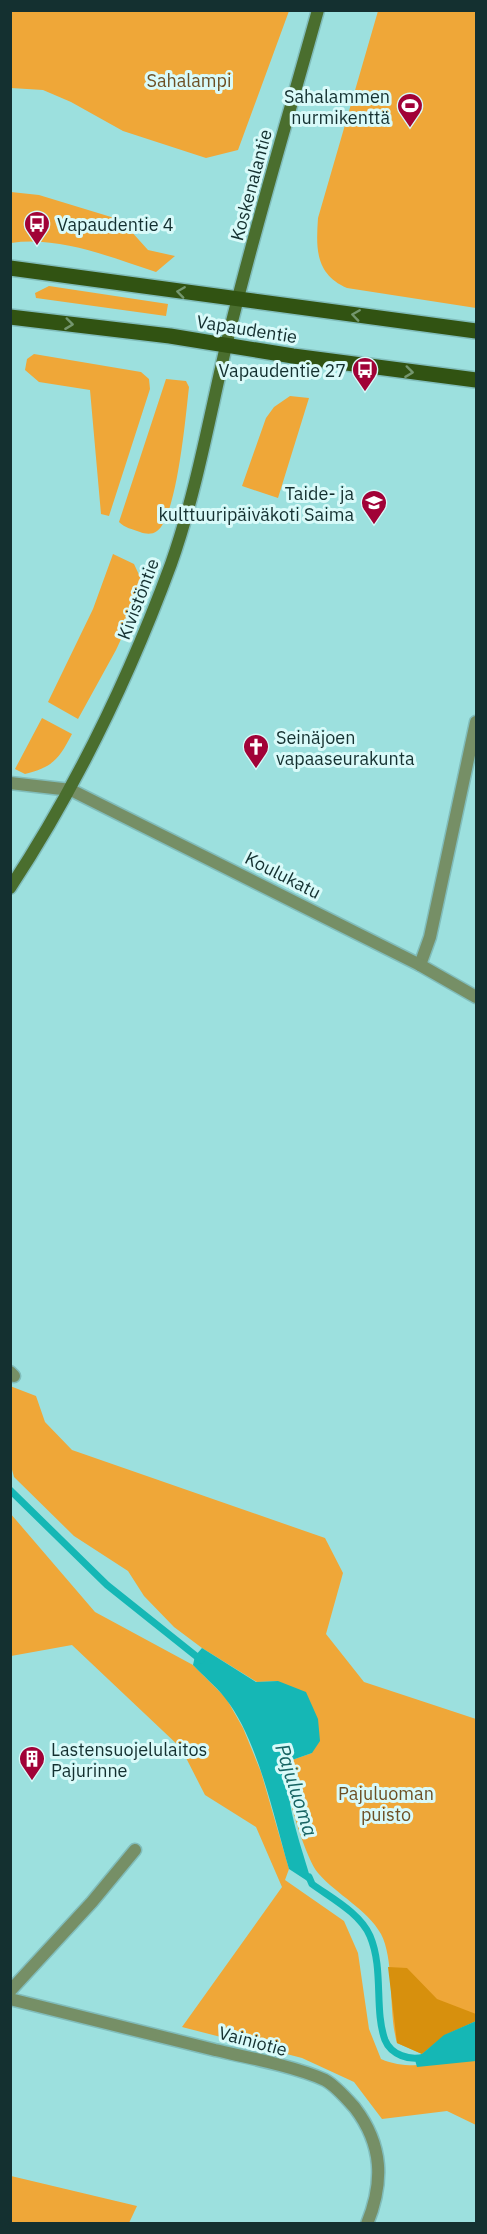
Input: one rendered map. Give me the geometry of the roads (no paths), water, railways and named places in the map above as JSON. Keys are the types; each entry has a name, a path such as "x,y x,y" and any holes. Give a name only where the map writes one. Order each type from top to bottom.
{"main road":[{"name":"Koskenalantie","path":"238,299 318,10"},
{"name":"Vapaudentie","path":"10,268 477,330"},
{"name":"Kivistöntie","path":"10,888 71,790 138,649 171,562 197,482 238,299"},
{"name":"Vapaudentie","path":"10,317 477,380"}],"street":[{"path":"420,965 430,937 477,722"},
{"path":"10,783 71,790"},
{"name":"Koulukatu","path":"71,790 420,965 477,997"},
{"path":"10,1991 92,1902 135,1850"},
{"name":"Vainiotie","path":"10,2000 259,2060 326,2081 348,2100 364,2120 376,2146 380,2173 376,2201 367,2223"}],"water":[{"path":"202,1648 256,1682 278,1681 306,1692 318,1719 320,1741 312,1753 292,1760 288,1787 294,1821 312,1884 289,1869 264,1780 237,1715 221,1694 193,1665 195,1656"},
{"path":"476,2021 476,2061 417,2067 415,2060 444,2035"}],"waterway":[{"name":"Pajuluoma","path":"10,1490 107,1585 201,1660"},
{"name":"Pajuluoma","path":"309,1877 312,1884 352,1913 370,1936 377,1962 380,2016 388,2045 402,2056 424,2057"}],"place":[{"name":"Sahalammen nurmikenttä","path":"410,129"},
{"name":"Vapaudentie 4","path":"37,247"},
{"name":"Vapaudentie 27","path":"365,393"},
{"name":"Taide- ja kulttuuripäiväkoti Saima","path":"374,526"},
{"name":"Seinäjoen vapaaseurakunta","path":"256,770"},
{"name":"Lastensuojelulaitos Pajurinne","path":"32,1782"}],"park label":[{"name":"Sahalampi","path":"189,80"},
{"name":"Pajuluoman puisto","path":"386,1803"}]}
